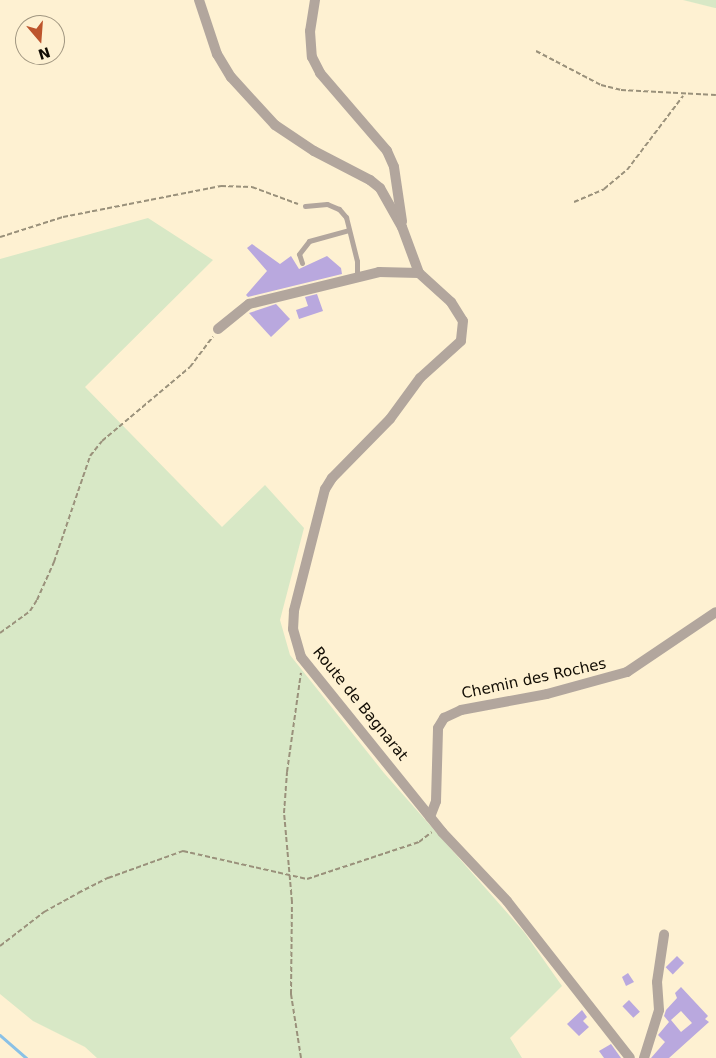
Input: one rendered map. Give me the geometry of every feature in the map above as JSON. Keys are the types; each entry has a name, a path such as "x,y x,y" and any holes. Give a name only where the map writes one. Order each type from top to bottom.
{"street":[{"path":"199,0 217,54 259,109 292,137 370,180 380,188 402,227 419,273 379,272 357,276 249,304 218,329"},
{"path":"315,0 310,31 312,57 320,74 387,151 394,167 402,227"},
{"name":"Route de Bagnarat","path":"419,273 459,312 464,331 461,341 420,378 390,419 332,478 325,489 293,619 294,639 307,666 437,826 507,901 630,1058"},
{"name":"Chemin des Roches","path":"430,817 436,801 438,728 444,718 461,710 547,694 627,672 716,612"},
{"path":"644,1058 659,1010 658,982 664,934"}],"lane":[{"path":"305,206 327,204 339,209 346,217 357,261 357,276"},
{"path":"302,263 299,254 309,241 349,230"}],"path":[{"path":"536,51 601,85 621,90 684,96 716,95"},
{"path":"574,202 604,189 627,170 684,96"},
{"path":"0,237 63,217 221,186 252,187 305,206"},
{"path":"0,633 24,616 37,600 54,562 90,456 102,441 190,367 218,329"},
{"path":"301,1058 291,994 291,875 286,859 285,792 300,674 307,666"},
{"path":"0,946 44,912 108,878 183,851 307,879 419,842 437,826"}],"green space":[{"path":"683,0 716,0 716,8 715,8"},
{"path":"148,218 213,260 85,387 222,527 265,485 304,528 280,620 290,655 384,773 524,932 562,986 510,1038 522,1058 97,1058 85,1047 33,1021 0,994 0,259"}],"building":[{"path":"252,244 280,264 291,256 299,269 327,256 341,268 342,274 248,297 246,295 267,271 247,248"},
{"path":"317,294 323,311 299,319 296,310 308,306 305,297"},
{"path":"276,304 290,319 271,337 249,313"},
{"path":"677,956 684,963 673,974 666,967"},
{"path":"628,973 634,982 626,986 622,977"},
{"path":"681,987 708,1016 705,1019 709,1022 669,1058 651,1058 665,1042 658,1035 669,1022 664,1016 666,1010 677,998 675,993","holes":["681,1011 692,1023 681,1032 671,1020"]},
{"path":"629,1000 640,1012 633,1018 622,1006"},
{"path":"582,1010 587,1017 583,1021 589,1027 579,1036 567,1024"},
{"path":"611,1044 621,1058 604,1058 599,1051"}],"waterway":[{"path":"0,1035 26,1058"}]}
